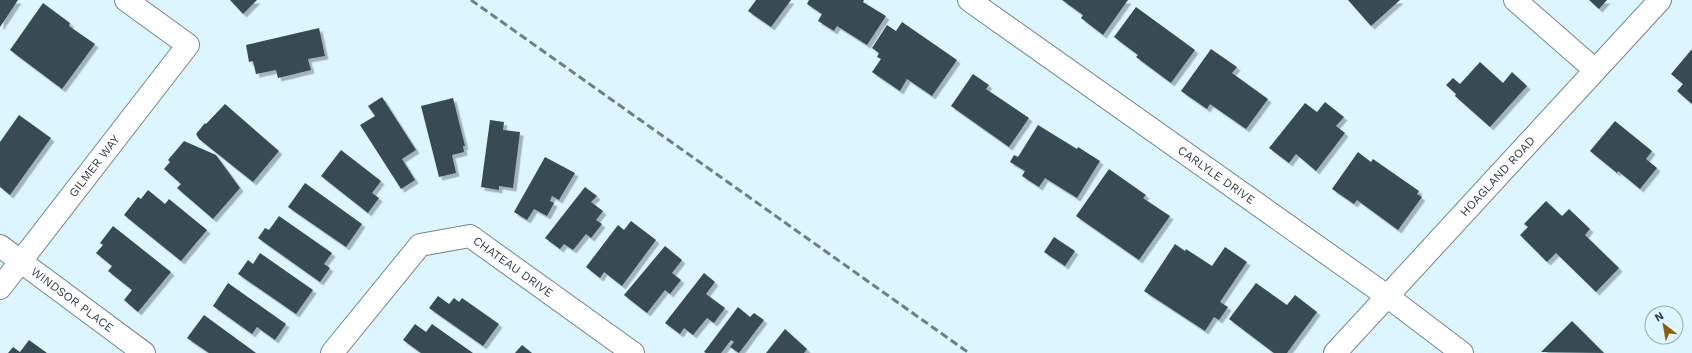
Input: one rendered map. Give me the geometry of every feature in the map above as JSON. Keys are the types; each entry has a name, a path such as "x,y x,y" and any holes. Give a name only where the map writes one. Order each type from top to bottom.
{"street":[{"name":"GILMER WAY","path":"0,288 188,44 126,0"},
{"name":"CARLYLE DRIVE","path":"969,0 1387,296 1462,353"},
{"path":"1515,0 1595,70"},
{"name":"HOAGLAND ROAD","path":"1335,353 1660,0"},
{"name":"CHATEAU DRIVE","path":"332,353 420,245 470,236 633,353"},
{"name":"WINDSOR PLACE","path":"0,246 144,353"}],"building":[{"path":"0,0 18,0 0,27"},
{"path":"230,0 257,0 243,14"},
{"path":"756,0 791,0 771,27 748,11"},
{"path":"809,0 864,0 863,2 886,16 867,45 837,26 834,31 818,21 822,14 807,4"},
{"path":"1062,0 1128,0 1103,35 1081,18 1083,15"},
{"path":"1348,0 1400,0 1371,26"},
{"path":"1589,0 1607,0 1599,9"},
{"path":"43,3 70,23 69,26 95,44 62,89 10,50"},
{"path":"1136,7 1195,50 1171,83 1136,57 1138,55 1114,37"},
{"path":"902,22 957,60 932,96 907,79 900,91 872,72 881,59 877,57 879,53 872,48 887,25 896,31"},
{"path":"319,28 325,56 308,59 311,70 278,78 276,70 256,74 253,61 249,62 246,45"},
{"path":"1211,49 1237,67 1232,73 1268,99 1246,129 1210,104 1207,109 1181,91"},
{"path":"1692,49 1692,104 1677,91 1683,84 1671,74"},
{"path":"1480,62 1503,83 1512,72 1527,86 1490,127 1455,96 1456,94 1446,85 1453,78 1460,84"},
{"path":"973,74 989,85 986,89 1029,118 1009,147 951,106"},
{"path":"382,97 416,150 402,159 415,180 401,189 360,125 375,116 368,106"},
{"path":"453,98 465,146 463,146 464,152 452,155 456,173 439,177 421,106"},
{"path":"1325,102 1344,117 1336,126 1345,133 1316,171 1296,154 1289,163 1269,148 1305,103 1317,112"},
{"path":"225,104 279,151 253,182 199,139 196,134"},
{"path":"19,115 51,138 10,195 0,187 0,142"},
{"path":"490,120 504,122 503,130 520,132 513,188 499,186 499,190 481,187"},
{"path":"1615,121 1652,151 1646,159 1657,168 1640,189 1590,151"},
{"path":"1038,125 1100,161 1077,198 1045,178 1039,187 1022,176 1025,171 1010,162 1014,155 1018,157"},
{"path":"184,141 216,155 240,188 213,219 177,188 181,184 164,169 170,162 168,160"},
{"path":"341,150 381,181 372,193 379,198 368,213 321,176"},
{"path":"1358,152 1371,162 1373,159 1419,191 1417,194 1422,197 1398,230 1357,200 1354,204 1332,189"},
{"path":"545,157 575,173 559,200 552,196 550,201 554,203 547,216 534,209 527,220 514,212"},
{"path":"1109,169 1146,195 1143,198 1170,216 1139,260 1076,216"},
{"path":"305,183 362,224 346,247 288,207"},
{"path":"585,187 597,196 591,202 603,211 596,220 602,224 591,238 586,234 573,250 564,244 560,249 545,238"},
{"path":"148,190 165,204 169,199 207,230 181,261 124,215 138,197 141,199"},
{"path":"1546,201 1562,216 1569,209 1590,229 1585,235 1619,268 1596,292 1556,253 1547,262 1520,235 1528,227 1524,224"},
{"path":"279,216 332,253 324,264 330,268 320,282 258,238 265,228 269,230"},
{"path":"631,221 656,240 622,286 604,272 600,278 586,267 618,225 624,230"},
{"path":"113,226 171,272 138,312 124,300 132,290 108,271 112,266 96,253 103,245 100,243"},
{"path":"1054,237 1075,251 1065,266 1044,252"},
{"path":"1175,244 1185,251 1186,249 1212,266 1225,247 1247,262 1220,302 1228,307 1219,320 1214,317 1205,331 1144,291"},
{"path":"665,246 682,260 672,273 681,280 670,294 665,290 647,313 624,295"},
{"path":"260,253 313,290 296,314 238,274 248,260 253,264"},
{"path":"704,273 715,282 706,294 725,308 714,323 707,318 693,335 684,328 680,334 665,323"},
{"path":"228,283 286,324 275,340 257,327 252,334 213,306"},
{"path":"1256,283 1287,305 1295,295 1317,312 1287,353 1274,353 1229,319"},
{"path":"438,296 449,304 454,298 459,302 462,298 499,324 483,346 429,308"},
{"path":"738,307 750,317 754,313 764,320 739,353 730,347 734,342 731,340 721,353 704,352"},
{"path":"204,315 256,353 209,353 187,338"},
{"path":"1572,321 1604,353 1541,352"},
{"path":"415,324 426,332 432,324 473,353 421,353 403,340"},
{"path":"785,329 807,349 804,353 766,353"},
{"path":"29,340 47,353 8,353 13,347 20,352"},
{"path":"522,345 532,353 515,353"}],"railway":[{"path":"471,0 969,353"}]}
